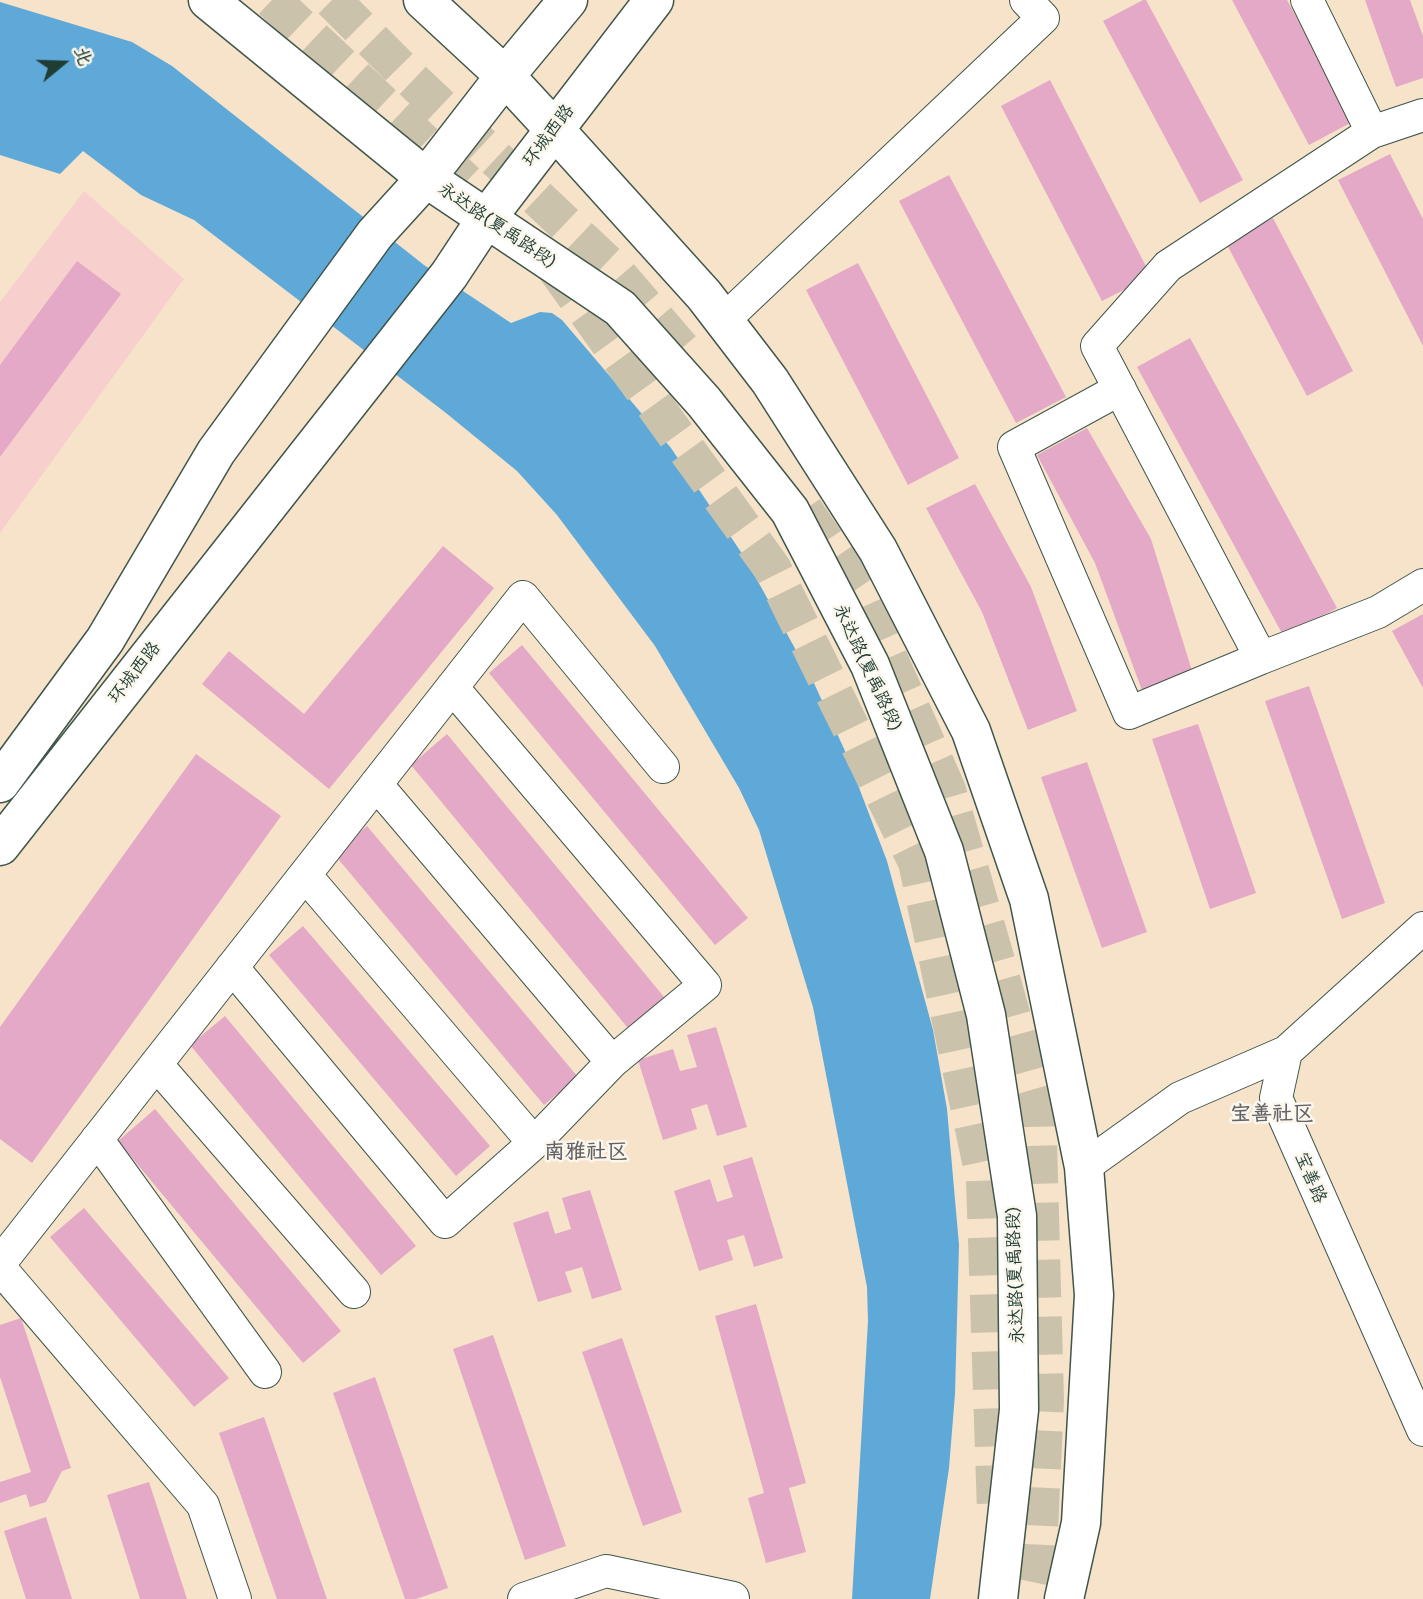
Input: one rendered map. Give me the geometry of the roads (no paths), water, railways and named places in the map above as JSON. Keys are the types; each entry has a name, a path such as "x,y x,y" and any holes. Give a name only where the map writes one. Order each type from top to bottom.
{"main road":[{"name":"永达路(夏禹路段)","path":"208,0 426,178 620,308 704,402 790,511 870,665 944,851 986,1015 1017,1216 1019,1410 998,1599"},
{"path":"423,0 505,76 554,129 704,295 770,381 878,550 971,732 1029,900 1084,1167 1094,1295 1081,1523 1064,1599"},
{"path":"0,783 105,640 216,452 375,234 426,178 568,0"},
{"name":"环城西路","path":"0,846 270,499 449,275 486,219 654,0"}],"street":[{"path":"723,321 1043,18 1026,0"},
{"path":"1307,0 1372,132"},
{"path":"1261,658 1097,346 1168,266 1372,132 1419,124"},
{"path":"1120,389 1014,447 1129,713 1378,612 1423,585"},
{"path":"235,1599 203,1505 0,1265 523,597 663,767"},
{"path":"232,967 445,1222 534,1143 612,1062 705,985 452,687"},
{"path":"376,784 612,1062"},
{"path":"305,875 534,1143"},
{"path":"1084,1167 1180,1098 1286,1052 1423,928"},
{"name":"宝善路","path":"1286,1052 1276,1098 1423,1430"},
{"path":"156,1064 354,1292"},
{"path":"97,1139 265,1372"},
{"path":"524,1599 606,1571 733,1598"}],"water":[{"path":"0,2 132,42 172,66 424,265 511,323 540,312 552,313 562,320 671,448 745,558 813,681 845,751 887,861 933,1030 947,1109 959,1245 955,1394 949,1468 930,1599 852,1599 868,1321 867,1287 813,1007 759,830 739,788 655,646 557,515 517,471 446,413 194,220 141,195 83,151 60,174 0,155"}],"tunnel":[{"path":"272,0 500,214"},
{"path":"332,0 409,77 612,268 692,361"},
{"path":"554,266 772,568 917,862 985,1180 996,1511"},
{"path":"804,510 858,589 947,790 1037,1104 1045,1400 1038,1552 1028,1599"}],"district":[{"name":"宝善社区","path":"1272,1115"},
{"name":"南雅社区","path":"586,1153"}]}
